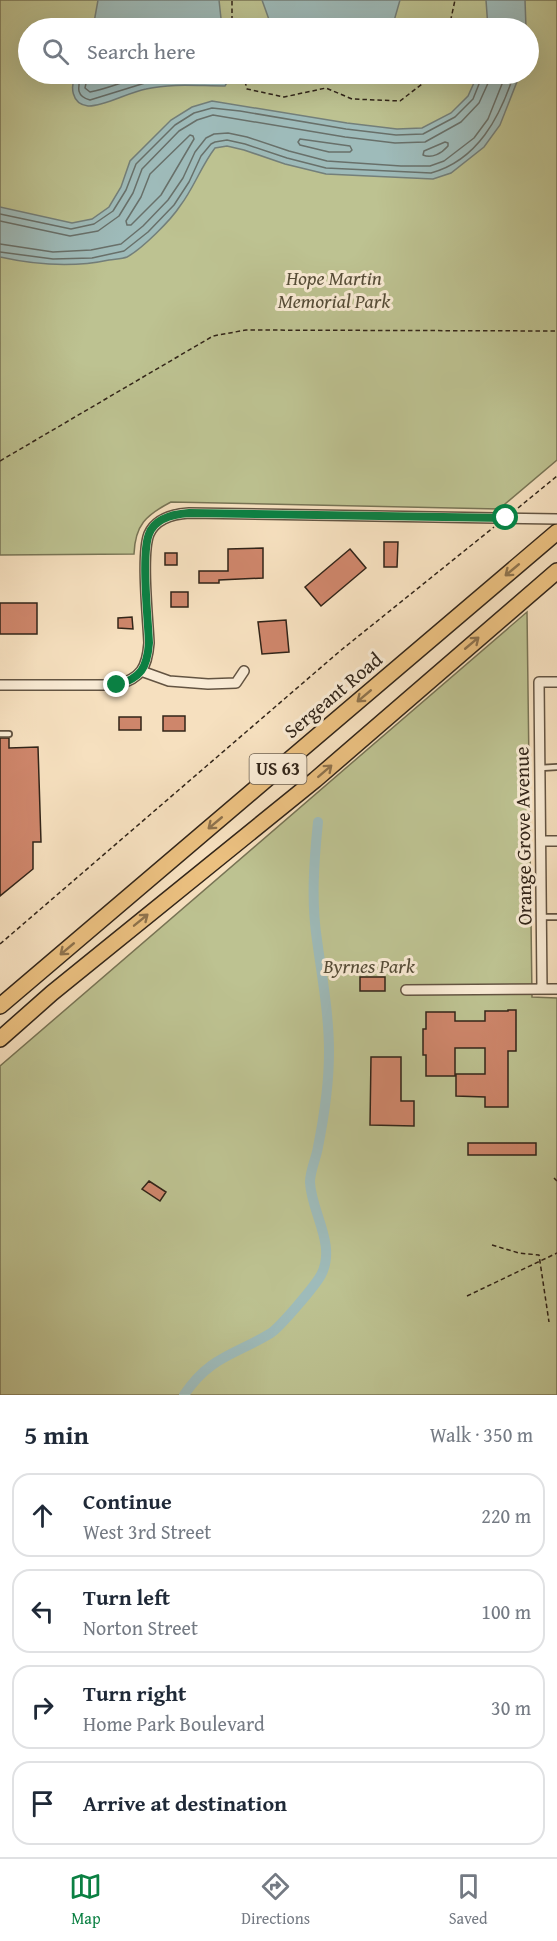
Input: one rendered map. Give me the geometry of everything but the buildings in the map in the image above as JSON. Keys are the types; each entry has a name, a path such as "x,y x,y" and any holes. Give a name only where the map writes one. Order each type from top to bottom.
{"main road":[{"name":"Sergeant Road","path":"0,1006 557,532"},
{"name":"US 63","path":"0,1039 52,993 315,780 557,571"}],"street":[{"path":"0,685 117,685 131,681 141,671 148,658 146,549 150,532 159,522 173,514 557,519"},
{"path":"141,671 169,681 208,684 236,683 244,671"},
{"name":"Orange Grove Avenue","path":"542,989 539,682 557,682"},
{"path":"541,841 557,841"},
{"path":"406,990 557,989"}],"lane":[{"path":"0,734 9,734"},
{"path":"540,768 557,768"},
{"path":"542,917 557,917"}],"path":[{"path":"232,0 232,18"},
{"path":"452,18 456,0"},
{"path":"246,84 247,89 284,97 327,88 352,99 400,100 422,84"},
{"path":"0,461 213,336 246,330 557,332"},
{"path":"516,510 557,476"},
{"path":"0,944 340,651 488,532"},
{"path":"554,1178 557,1181"},
{"path":"492,1245 539,1255 549,1322"},
{"path":"467,1296 557,1253"}],"green space":[{"name":"Hope Martin Memorial Park","path":"0,0 557,0 557,460 499,509 171,502 144,522 137,535 134,554 0,555"},
{"name":"Byrnes Park","path":"527,612 532,997 557,998 557,1395 0,1395 0,1066"}],"water":[{"path":"98,0 219,0 221,18 95,18"},
{"path":"262,0 400,0 395,18 268,18"},
{"path":"486,0 525,0 526,18 487,18"},
{"path":"73,84 226,84 225,86 156,87 94,106 82,105 78,102"},
{"path":"473,84 516,84 500,125 484,147 451,173 433,179 326,174 227,146 215,148 176,212 148,241 127,257 68,265 41,264 0,257 0,207 72,223 92,219 109,207 121,187 130,161 171,120 192,107 212,101 397,129 422,128 451,113 468,96"}],"waterway":[{"path":"184,1395 213,1364 276,1329 312,1288 325,1264 325,1240 310,1182 322,1124 329,1064 327,1010 314,911 314,866 318,822"}],"route":[{"path":"117,685 131,681 141,671 148,658 146,549 150,532 159,522 173,514 506,518"}]}
